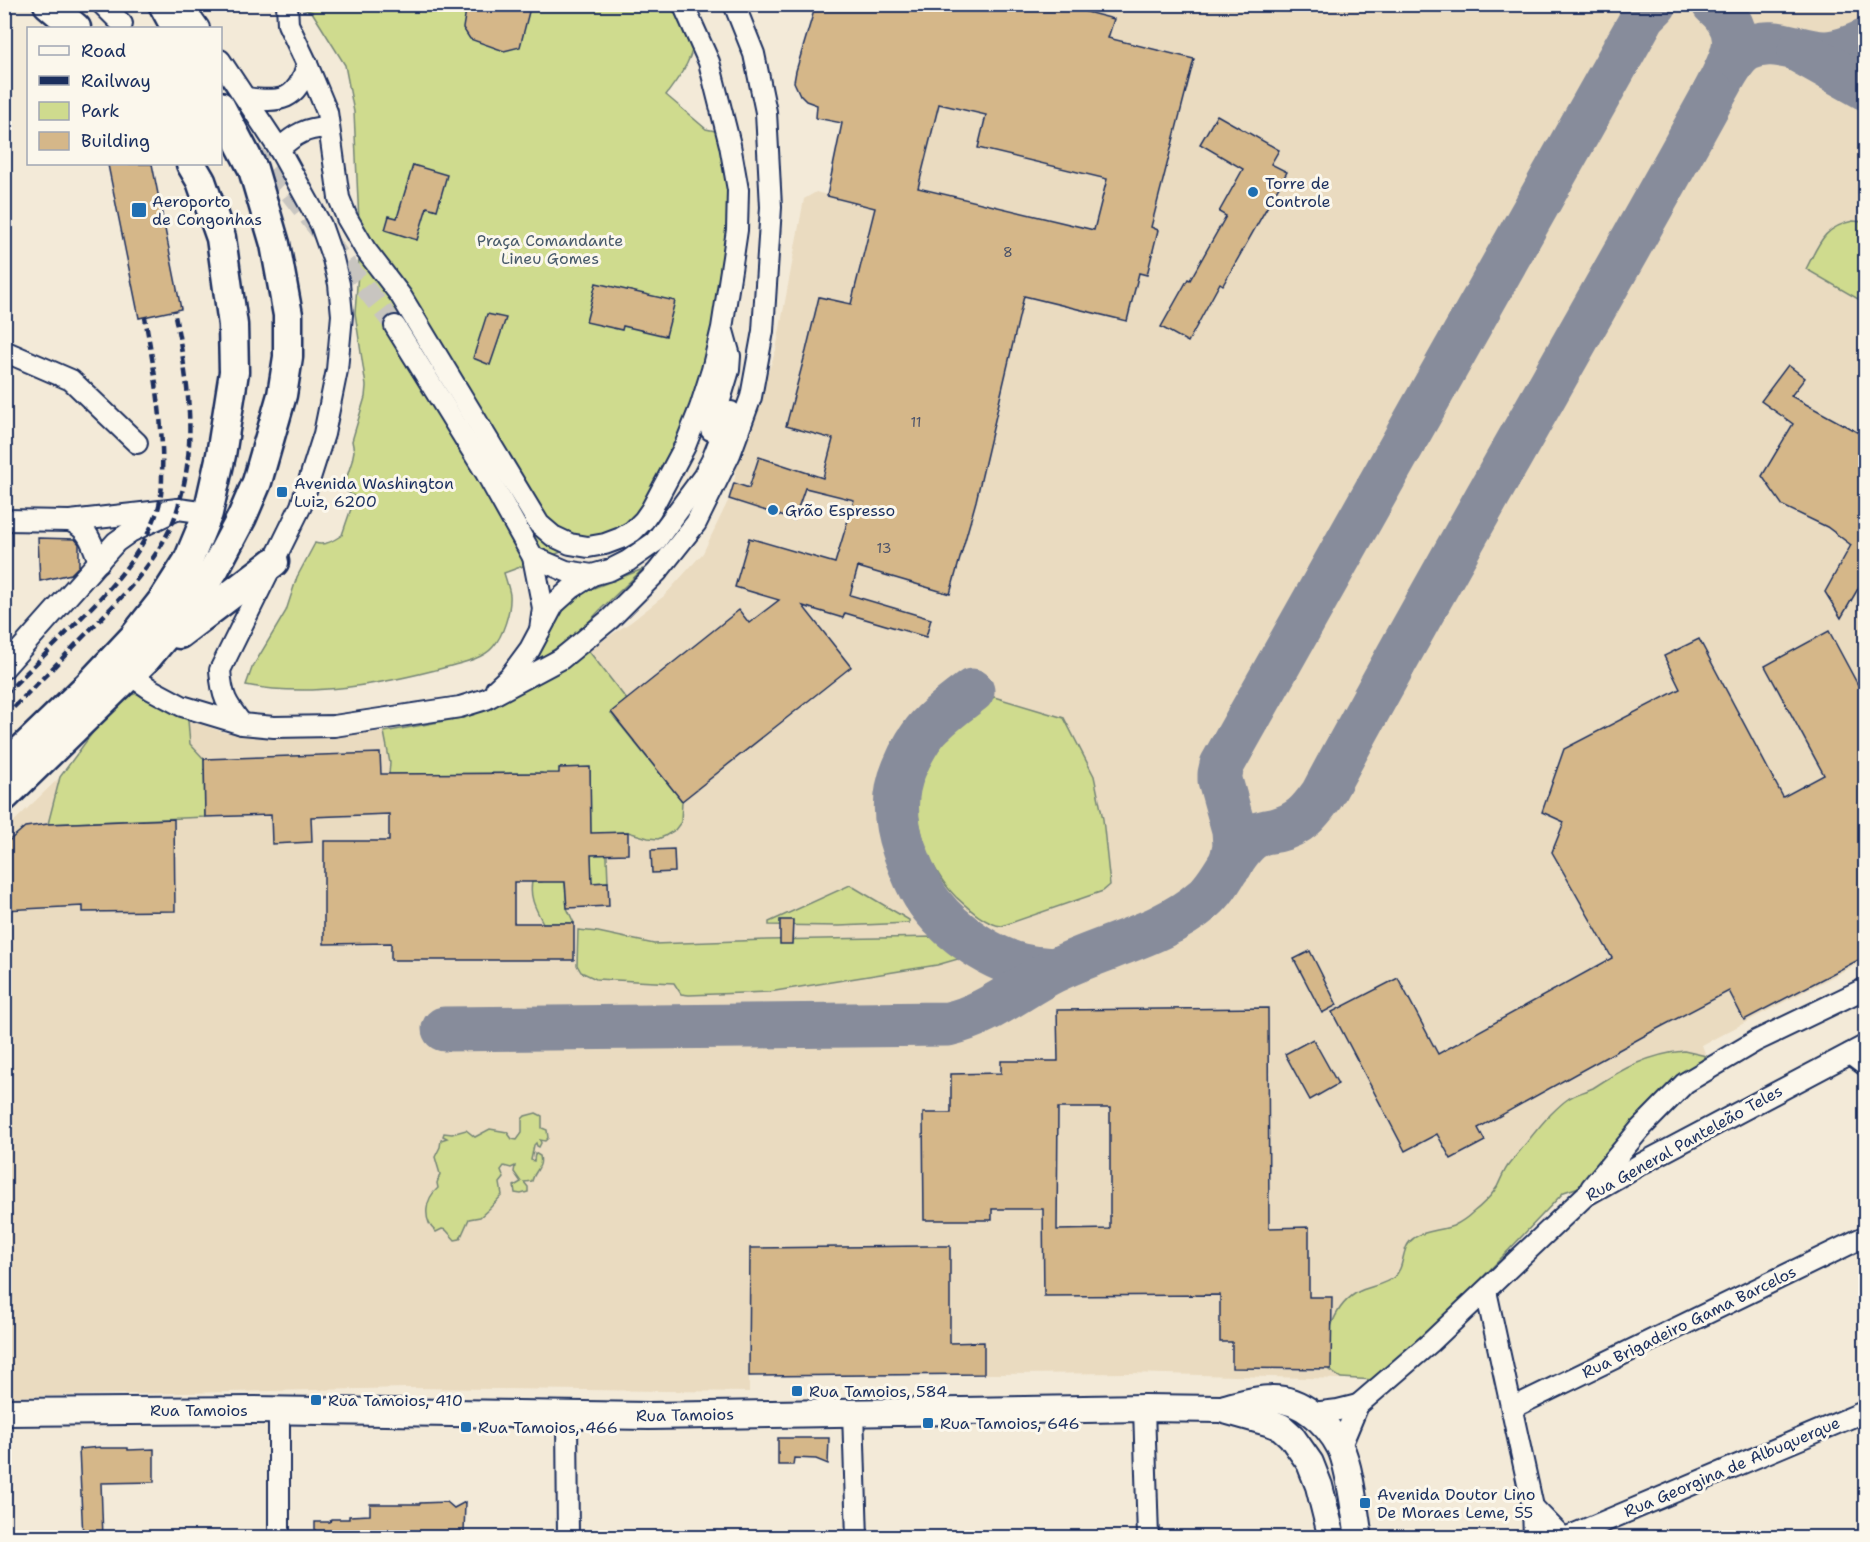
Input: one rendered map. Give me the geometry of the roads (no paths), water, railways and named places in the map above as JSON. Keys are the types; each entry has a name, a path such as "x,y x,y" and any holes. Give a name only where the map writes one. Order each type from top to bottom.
{"highway":[{"path":"48,4 75,27"},
{"path":"163,4 176,27"},
{"path":"4,797 138,667 181,617 214,570 242,517 257,482 282,395 288,357 288,315 275,244 233,102"},
{"path":"4,767 87,687 142,628 164,600 188,561 208,513 222,455 234,372 233,325 222,238 201,181 192,165"},
{"path":"138,667 274,562"}],"main road":[{"name":"Rua Tamoios","path":"1221,1409 1272,1399 1291,1402 1313,1413"},
{"name":"Rua Tamoios","path":"4,1412 279,1410 567,1416 1144,1408 1221,1409 1271,1422 1291,1436 1305,1455 1319,1486 1332,1538"},
{"path":"1281,1427 1298,1414 1313,1413 1340,1448 1347,1471 1359,1538"},
{"path":"1305,1455 1323,1457 1331,1455 1340,1448"}],"street":[{"path":"102,4 122,24"},
{"path":"182,4 198,27"},
{"path":"287,4 288,24 327,111 339,198 347,218 365,249 400,296 539,524 553,537 570,544 588,547 606,544 633,531 644,520 685,446 712,370 722,328 737,230 738,190 730,145 709,62 683,4"},
{"path":"138,667 152,690 182,706 242,724 274,727 334,726 460,707 486,699 561,658 610,619 657,572 696,523 730,454 751,397 763,331 771,207 766,112 754,54 734,4"},
{"path":"233,102 277,100 291,95 304,78 307,64"},
{"path":"222,66 233,102 279,149 321,225 339,284 342,315 337,370 324,434 301,506 220,670 221,690 226,704 242,724"},
{"path":"279,149 308,129 318,126 329,128"},
{"path":"395,326 486,473 533,557 543,608 540,630"},
{"path":"692,493 697,466 716,415 729,370 730,356 722,328"},
{"path":"533,557 566,571 592,574 610,570 628,561 655,542 692,493 712,460 763,331"},
{"path":"4,351 71,380 137,443"},
{"path":"4,520 70,520 178,509 208,513"},
{"path":"4,668 116,542 123,536 178,509"},
{"path":"70,520 81,525 86,532 99,562"},
{"path":"486,699 510,676 530,649 554,604 592,574"},
{"path":"1585,1196 1640,1129 1685,1083 1756,1041 1866,987"},
{"path":"1858,1049 1866,1066"},
{"name":"Rua General Panteleão Teles","path":"1340,1448 1358,1406 1430,1343 1585,1196 1858,1049"},
{"name":"Rua Brigadeiro Gama Barcelos","path":"1512,1408 1866,1236"},
{"path":"1486,1291 1533,1507 1534,1538"},
{"path":"1313,1413 1358,1406"},
{"path":"1144,1408 1148,1538"},
{"path":"279,1410 279,1538"},
{"name":"Rua Georgina de Albuquerque","path":"1564,1538 1866,1411"},
{"path":"853,1412 857,1538"},
{"path":"567,1416 568,1538"},
{"path":"1533,1507 1564,1538"}],"tunnel":[{"path":"249,149 289,192 395,326"}],"railway":[{"path":"4,717 133,584 155,555 173,522 185,476 189,429 186,382 174,311"},
{"path":"4,695 120,576 140,547 156,515 161,490 161,435 158,396 145,317"}],"place":[{"name":"Torre de Controle","path":"1253,192"},
{"name":"Aeroporto de Congonhas","path":"139,210"},
{"name":"Avenida Washington Luiz, 6200","path":"282,492"},
{"name":"Grão Espresso","path":"773,510"},
{"name":"Rua Tamoios, 584","path":"797,1391"},
{"name":"Rua Tamoios, 410","path":"316,1400"},
{"name":"Rua Tamoios, 646","path":"928,1423"},
{"name":"Rua Tamoios, 466","path":"466,1427"},
{"name":"Avenida Doutor Lino De Moraes Leme, 55","path":"1365,1503"}],"park label":[{"name":"Praça Comandante Lineu Gomes","path":"550,249"}]}
